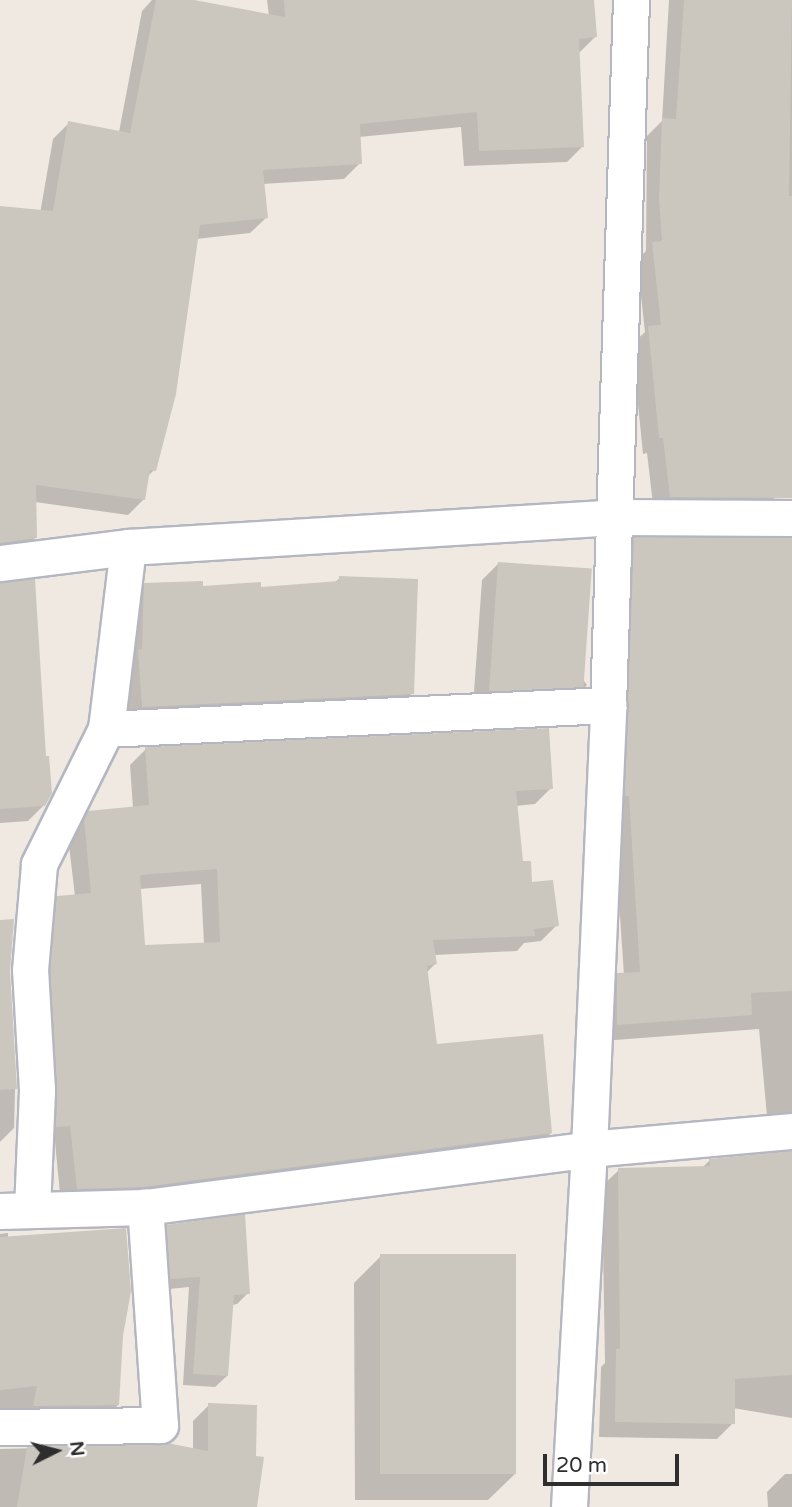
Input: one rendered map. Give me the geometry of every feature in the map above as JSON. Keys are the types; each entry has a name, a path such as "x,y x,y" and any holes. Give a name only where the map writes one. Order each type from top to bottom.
{"street":[{"path":"569,1507 589,1149 608,705 612,517 631,0"},
{"path":"0,563 128,547 612,517 792,518"},
{"path":"128,547 106,729 39,864 30,970 37,1090 16,1211 145,1207 589,1149 792,1131"},
{"path":"106,729 608,705"},
{"path":"0,1427 160,1425 145,1207"}],"building":[{"path":"156,0 194,0 285,17 284,0 594,0 597,37 579,39 584,147 479,151 477,112 360,124 362,164 263,170 268,218 200,225 176,394 156,471 150,470 145,500 36,485 37,538 0,543 0,206 53,211 68,121 130,133"},
{"path":"684,0 792,0 789,196 792,196 792,498 670,497 663,438 659,438 648,326 661,325 652,242 662,241 659,199 662,118 676,119"},
{"path":"634,537 792,538 792,991 751,993 752,1015 617,1025 617,973 640,972 629,796 625,796"},
{"path":"498,562 592,569 583,697 489,691"},
{"path":"339,576 418,579 414,694 142,707 138,650 142,649 144,583 203,581 203,586 261,582 261,587 339,581"},
{"path":"35,579 46,756 49,756 52,793 45,806 0,809 0,583"},
{"path":"549,728 553,789 516,791 523,861 531,861 532,882 553,880 559,926 534,929 535,936 433,940 437,964 427,966 437,1044 543,1034 552,1133 143,1187 77,1189 70,1126 56,1127 57,1089 50,970 57,896 91,893 84,819 88,811 149,805 145,747","holes":["217,869 220,942 145,945 140,875"]},
{"path":"14,919 10,971 17,1089 0,1090 0,920"},
{"path":"792,1151 792,1375 735,1379 735,1424 615,1422 616,1349 620,1349 618,1168 710,1166 709,1159"},
{"path":"245,1214 250,1294 234,1295 228,1376 193,1374 200,1277 170,1279 166,1225"},
{"path":"126,1228 131,1291 123,1336 119,1405 33,1406 37,1386 0,1390 0,1237"},
{"path":"380,1254 516,1254 516,1474 380,1474"},
{"path":"208,1403 257,1405 256,1456 264,1457 257,1507 17,1507 27,1447 167,1443 208,1451"}]}
